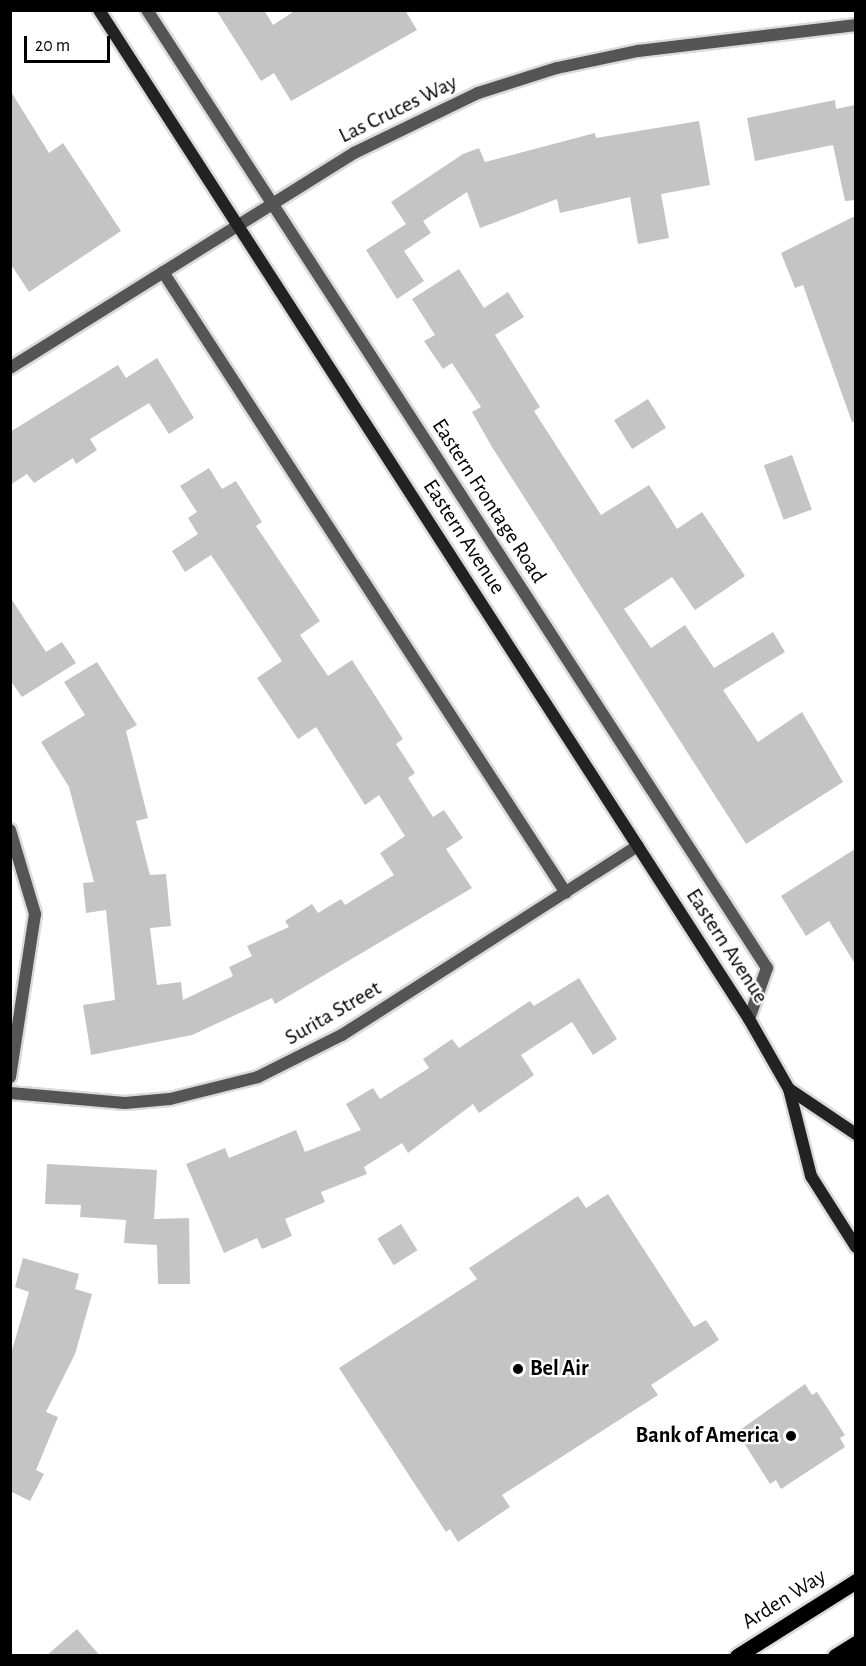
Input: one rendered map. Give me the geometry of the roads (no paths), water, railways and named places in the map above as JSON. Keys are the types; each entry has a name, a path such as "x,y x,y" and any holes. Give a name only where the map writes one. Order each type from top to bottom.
{"main road":[{"name":"Eastern Avenue","path":"99,10 749,1019 789,1089 811,1176 855,1247"},
{"name":"Eastern Avenue","path":"789,1089 855,1134"},
{"name":"Arden Way","path":"737,1656 855,1581"},
{"path":"835,1656 855,1643"}],"street":[{"name":"Eastern Frontage Road","path":"147,10 766,968 749,1019"},
{"name":"Las Cruces Way","path":"10,368 272,204 428,114 557,68 638,51 855,25"},
{"path":"164,272 566,893"},
{"path":"10,830 34,914 10,1077"},
{"name":"Surita Street","path":"10,1093 125,1103 170,1099 258,1077 342,1035 638,846"}],"place":[{"name":"Bel Air","path":"518,1369"},
{"name":"Bank of America","path":"791,1436"}]}
